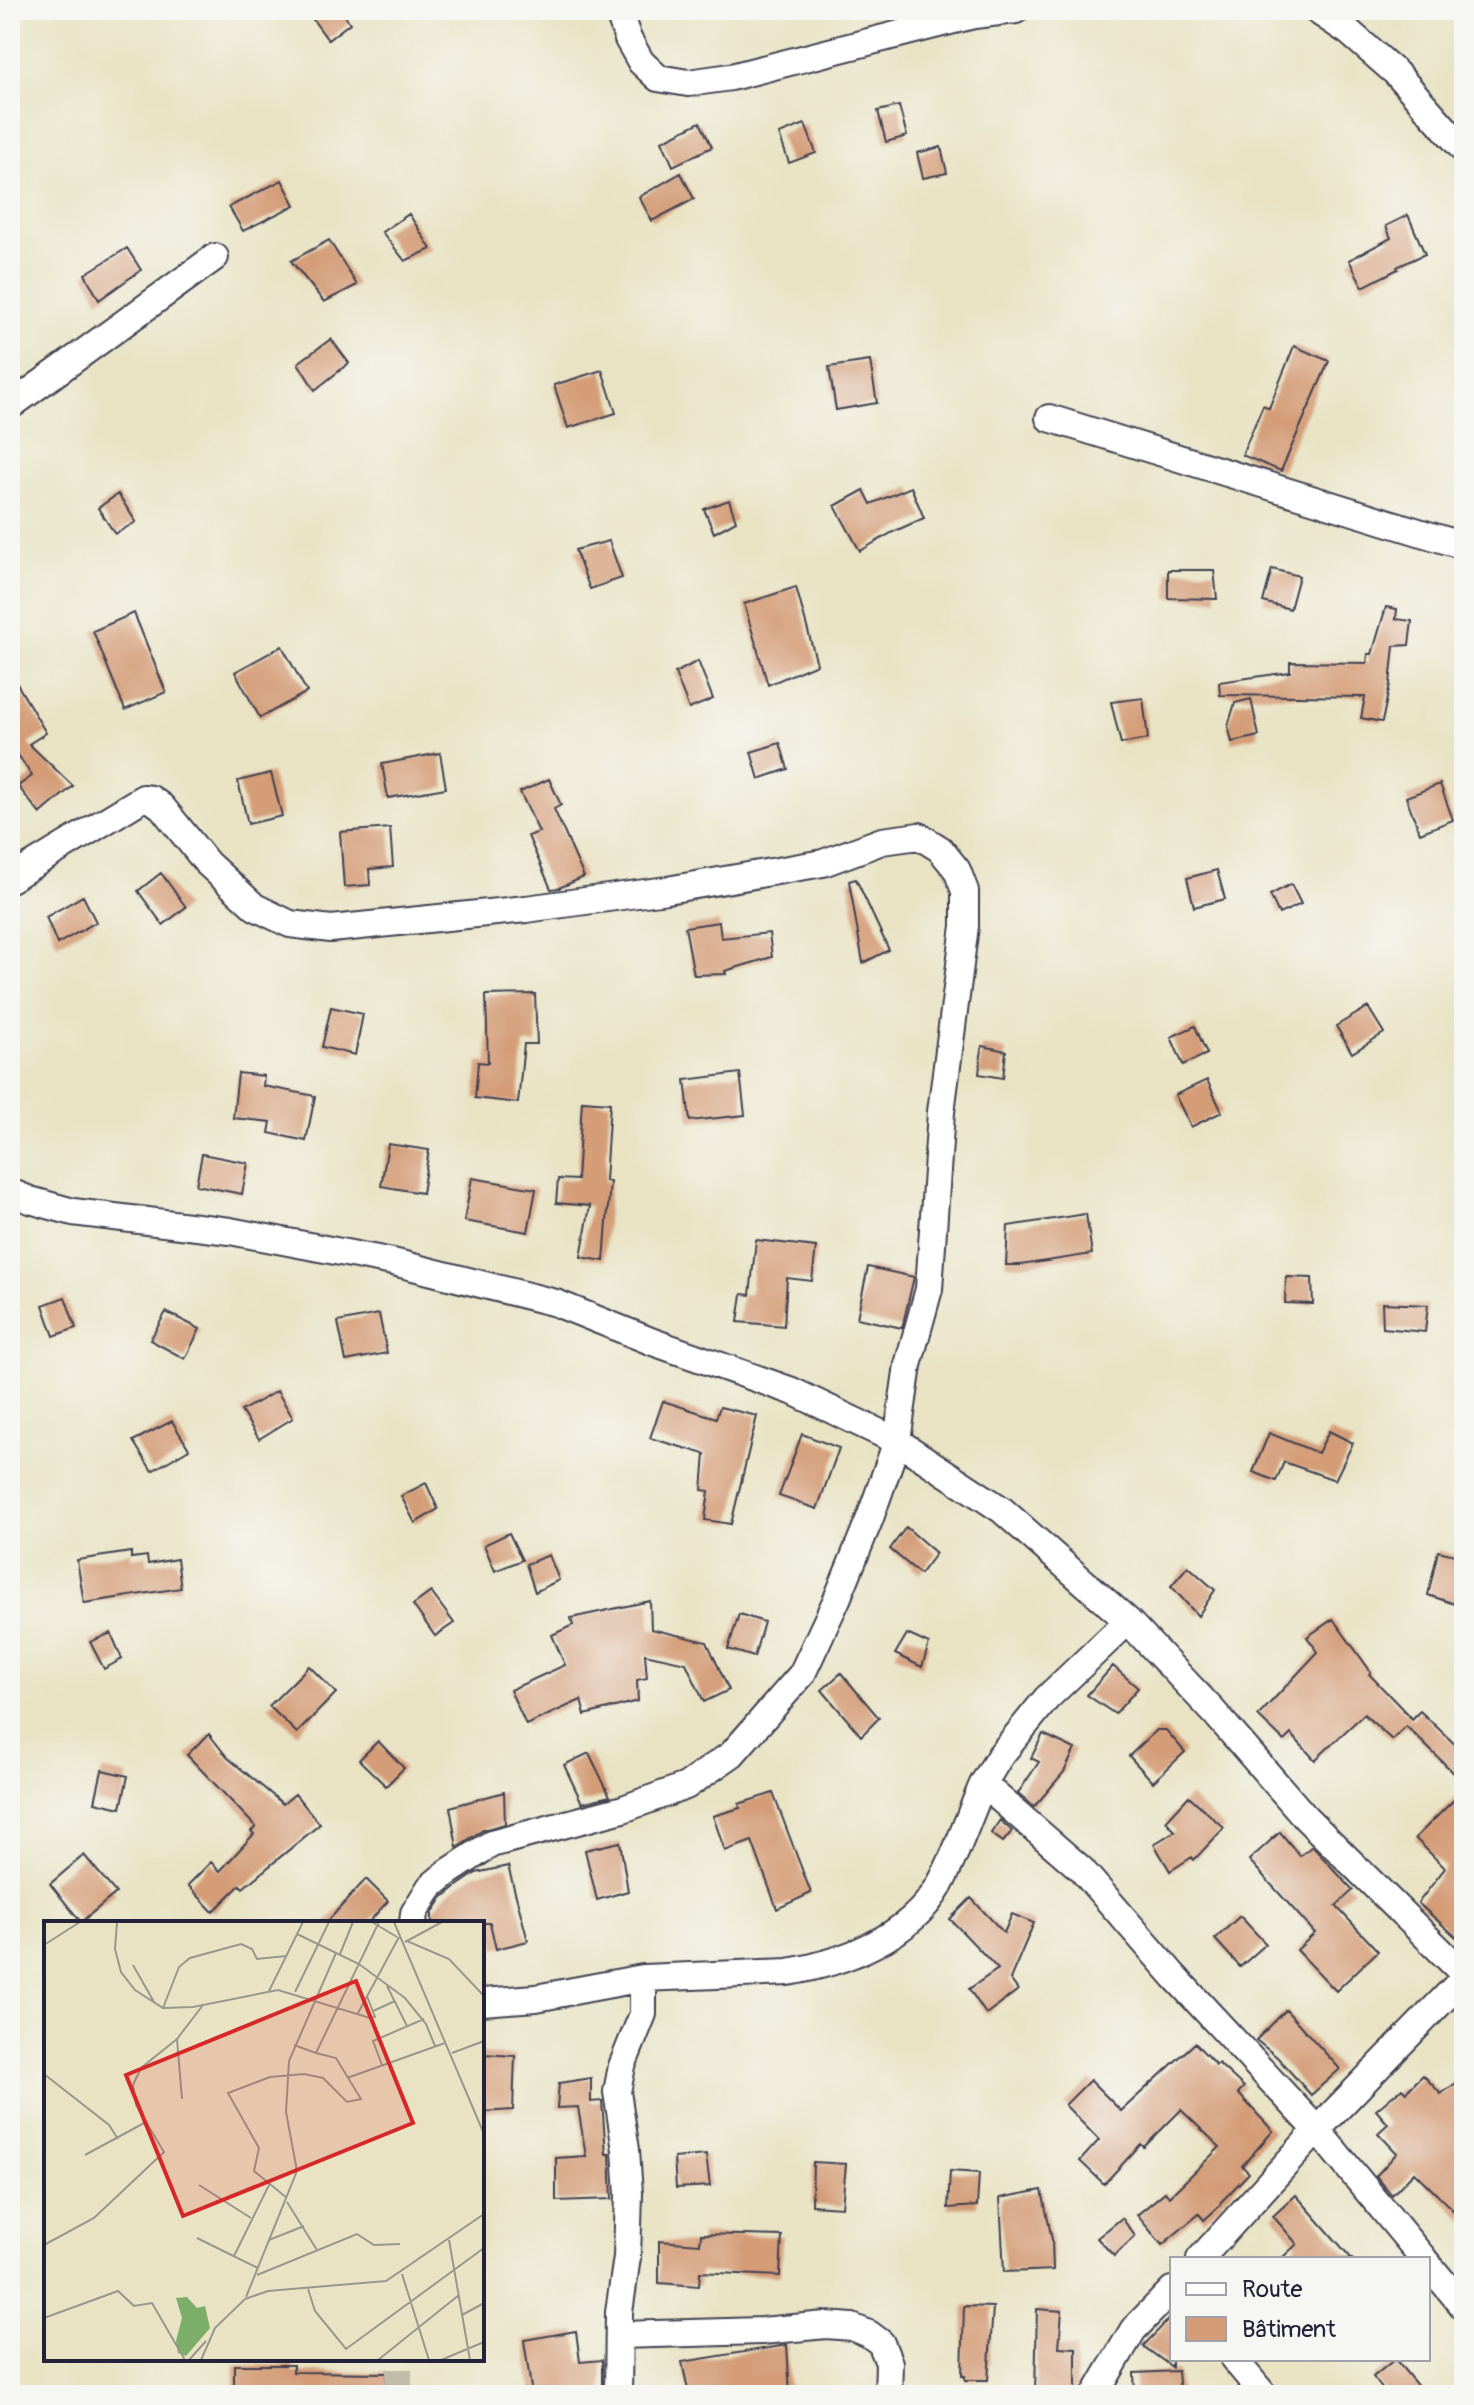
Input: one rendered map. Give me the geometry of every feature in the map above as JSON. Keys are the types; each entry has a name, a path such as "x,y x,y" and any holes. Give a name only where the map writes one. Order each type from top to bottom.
{"street":[{"path":"618,10 628,39 641,62 658,78 688,83 731,77 973,12 1016,10"},
{"path":"1316,10 1349,32 1396,73 1464,150"},
{"path":"10,406 215,257"},
{"path":"1049,418 1464,546"},
{"path":"10,879 143,798 151,799 162,807 207,863 255,907 290,924 331,929 526,909 667,890 823,863 882,841 919,836 940,849 957,870 965,891 965,926 941,1112 929,1289 908,1365 897,1441 837,1599 802,1674 732,1754 686,1786 608,1813 491,1844 430,1887 414,1913 413,1921"},
{"path":"10,1192 73,1212 230,1231 393,1262 556,1303 653,1342 792,1391 897,1441 1002,1510 1128,1621 1213,1711 1306,1818 1464,1976 1317,2130 1202,2257"},
{"path":"484,2002 536,1998 643,1978 788,1972 864,1951 923,1908 939,1885 983,1784 1000,1756 1047,1698 1128,1621"},
{"path":"983,1784 1081,1869 1174,1976 1317,2130 1423,2257"},
{"path":"618,2395 619,2312 627,2257 629,2194 617,2092 622,2066 643,2014 643,1978"},
{"path":"1430,2266 1464,2307"},
{"path":"1095,2395 1133,2330 1170,2292"},
{"path":"619,2335 762,2331 826,2325 852,2327 881,2343 889,2363 888,2395"},
{"path":"1236,2361 1264,2395"}],"building":[{"path":"306,10 341,10 350,23 328,40"},
{"path":"899,106 907,136 886,142 878,111"},
{"path":"700,122 712,147 673,166 662,141"},
{"path":"805,124 816,153 789,163 779,134"},
{"path":"941,147 947,173 923,178 917,153"},
{"path":"681,173 694,199 652,221 639,197"},
{"path":"282,180 295,205 243,231 229,207"},
{"path":"409,214 431,249 405,261 382,232"},
{"path":"1408,215 1425,254 1363,287 1349,260 1391,238 1386,226"},
{"path":"329,240 357,285 324,302 291,261"},
{"path":"127,248 141,270 99,300 85,274"},
{"path":"331,339 349,363 315,390 298,363"},
{"path":"1294,346 1329,361 1281,471 1242,455 1263,405 1269,408"},
{"path":"870,361 877,403 836,410 829,367"},
{"path":"602,370 616,413 568,428 554,385"},
{"path":"911,487 924,518 860,551 835,506 864,490 871,504"},
{"path":"118,494 136,522 115,534 98,508"},
{"path":"729,500 736,521 714,533 704,509"},
{"path":"609,541 622,578 590,589 575,550"},
{"path":"1272,569 1299,576 1290,609 1263,602"},
{"path":"1168,570 1214,570 1217,599 1168,598"},
{"path":"796,587 817,664 768,685 744,604"},
{"path":"1386,607 1397,609 1396,619 1412,621 1409,645 1394,646 1382,722 1361,718 1365,697 1220,695 1219,682 1290,672 1290,662 1367,663"},
{"path":"134,613 166,692 125,710 93,631"},
{"path":"282,646 307,692 260,718 235,672"},
{"path":"698,661 713,699 689,709 675,673"},
{"path":"10,672 46,733 29,744 73,786 40,814 18,786 32,776 16,752 10,756"},
{"path":"1143,698 1148,739 1121,744 1111,702"},
{"path":"1251,699 1259,736 1232,742 1228,726 1235,703"},
{"path":"780,743 788,769 759,779 751,752"},
{"path":"440,753 446,788 388,798 382,764"},
{"path":"271,773 282,816 248,824 238,781"},
{"path":"549,779 561,805 554,809 584,877 551,889 528,836 539,832 520,792"},
{"path":"1440,784 1453,820 1420,833 1406,797"},
{"path":"390,828 393,867 369,869 370,885 344,887 340,832"},
{"path":"1217,870 1225,899 1194,907 1187,878"},
{"path":"161,873 186,907 163,925 138,891"},
{"path":"856,879 889,950 863,963 849,881"},
{"path":"1291,884 1301,904 1279,914 1270,895"},
{"path":"83,896 96,922 57,944 46,917"},
{"path":"719,922 721,938 769,933 772,957 725,971 726,974 694,975 685,927"},
{"path":"535,994 537,1044 524,1044 518,1103 475,1098 478,1062 488,1063 486,995"},
{"path":"331,1007 363,1014 355,1055 322,1047"},
{"path":"1368,1007 1384,1033 1352,1053 1336,1026"},
{"path":"1195,1026 1207,1054 1183,1065 1171,1037"},
{"path":"982,1046 1006,1051 1003,1078 979,1074"},
{"path":"238,1073 264,1076 263,1086 315,1096 306,1141 269,1133 271,1122 233,1118"},
{"path":"740,1073 745,1115 690,1121 685,1080"},
{"path":"1207,1080 1222,1112 1191,1127 1175,1095"},
{"path":"582,1101 610,1103 605,1181 610,1182 604,1261 581,1257 590,1206 556,1203 558,1179 577,1180"},
{"path":"388,1144 429,1150 422,1193 381,1186"},
{"path":"202,1154 248,1163 242,1194 196,1185"},
{"path":"472,1178 536,1189 528,1232 464,1221"},
{"path":"1086,1214 1092,1254 1006,1265 1008,1226"},
{"path":"756,1240 816,1247 812,1281 787,1278 784,1326 738,1322 742,1294 750,1295"},
{"path":"868,1267 914,1277 902,1328 857,1318"},
{"path":"1286,1277 1312,1278 1313,1304 1285,1303"},
{"path":"65,1297 76,1328 54,1336 43,1305"},
{"path":"1382,1303 1428,1305 1425,1332 1383,1328"},
{"path":"166,1312 200,1329 185,1359 150,1340"},
{"path":"379,1314 387,1353 346,1361 338,1322"},
{"path":"277,1391 293,1418 259,1439 241,1411"},
{"path":"663,1401 716,1418 720,1407 757,1416 731,1524 705,1520 709,1491 702,1490 705,1454 650,1438"},
{"path":"172,1421 189,1449 152,1471 133,1441"},
{"path":"1329,1431 1353,1443 1335,1480 1284,1462 1276,1481 1253,1472 1269,1433 1318,1453"},
{"path":"802,1434 839,1448 817,1509 779,1496"},
{"path":"426,1483 438,1509 415,1523 401,1496"},
{"path":"906,1527 936,1553 920,1574 890,1549"},
{"path":"509,1533 522,1560 495,1571 484,1545"},
{"path":"1438,1551 1464,1557 1464,1607 1428,1595"},
{"path":"131,1552 131,1558 147,1556 148,1564 177,1559 181,1588 84,1603 77,1560"},
{"path":"549,1555 559,1580 535,1592 526,1564"},
{"path":"1188,1566 1215,1590 1198,1616 1171,1586"},
{"path":"431,1592 454,1623 435,1636 413,1605"},
{"path":"650,1601 651,1629 707,1642 729,1690 704,1702 686,1663 645,1654 647,1678 637,1680 638,1701 585,1715 581,1700 526,1725 510,1690 565,1665 552,1635 573,1625 571,1618"},
{"path":"739,1614 764,1622 754,1657 728,1649"},
{"path":"1333,1619 1371,1672 1369,1674 1412,1719 1420,1711 1464,1753 1464,1783 1406,1726 1392,1740 1364,1714 1315,1760 1291,1734 1284,1741 1258,1716 1318,1652 1307,1637"},
{"path":"111,1633 122,1659 104,1669 90,1642"},
{"path":"907,1634 929,1644 922,1667 895,1654"},
{"path":"309,1666 336,1693 297,1733 269,1706"},
{"path":"1113,1666 1138,1688 1115,1714 1087,1695"},
{"path":"841,1673 879,1718 861,1736 822,1690"},
{"path":"1157,1730 1166,1730 1185,1752 1153,1782 1129,1756"},
{"path":"209,1734 227,1757 283,1804 295,1794 320,1824 243,1888 240,1885 213,1912 188,1885 211,1862 220,1871 254,1834 251,1831 256,1827 187,1755"},
{"path":"1043,1734 1075,1749 1064,1772 1034,1807 1018,1793 1039,1762 1031,1758"},
{"path":"378,1741 404,1768 386,1786 359,1760"},
{"path":"589,1753 610,1796 582,1803 564,1765"},
{"path":"102,1770 128,1776 121,1808 95,1802"},
{"path":"1464,1790 1464,1944 1418,1903 1445,1868 1415,1838"},
{"path":"504,1792 505,1824 483,1830 457,1847 450,1807"},
{"path":"773,1793 811,1893 777,1909 752,1841 725,1851 713,1816"},
{"path":"1189,1796 1224,1828 1194,1860 1192,1857 1170,1871 1154,1844 1175,1831 1166,1821"},
{"path":"1000,1820 1012,1831 1003,1842 991,1833"},
{"path":"1280,1832 1300,1856 1312,1846 1353,1890 1336,1906 1378,1951 1336,1991 1297,1950 1315,1933 1249,1860"},
{"path":"620,1842 628,1891 597,1900 585,1850"},
{"path":"84,1855 116,1893 80,1921 50,1884"},
{"path":"508,1866 528,1941 496,1949 490,1923 432,1921 432,1914 442,1898 476,1873"},
{"path":"366,1879 388,1901 370,1921 328,1921"},
{"path":"971,1898 1004,1933 1012,1914 1034,1923 1010,1979 1018,1990 986,2014 969,1989 998,1969 950,1919"},
{"path":"1240,1916 1266,1944 1240,1967 1215,1939"},
{"path":"1286,2010 1340,2069 1311,2095 1277,2057 1256,2040"},
{"path":"1195,2043 1244,2087 1238,2093 1273,2131 1242,2166 1249,2173 1222,2204 1204,2220 1199,2214 1162,2245 1137,2215 1165,2192 1169,2197 1220,2147 1181,2110 1144,2147 1141,2144 1104,2184 1080,2161 1099,2140 1065,2105 1090,2080 1121,2111"},
{"path":"484,2054 515,2056 513,2110 484,2112"},
{"path":"1423,2075 1441,2094 1464,2077 1464,2221 1414,2172 1392,2195 1376,2176 1397,2153 1378,2133 1388,2124 1376,2110 1402,2088 1406,2092"},
{"path":"591,2078 591,2102 602,2101 606,2154 610,2154 612,2199 556,2201 556,2158 586,2156 578,2107 557,2108 559,2083"},
{"path":"706,2155 710,2186 676,2188 674,2158"},
{"path":"813,2162 846,2164 842,2207 812,2205"},
{"path":"950,2171 979,2173 977,2206 948,2208"},
{"path":"1042,2190 1052,2240 1053,2270 1004,2272 1000,2198"},
{"path":"1296,2195 1350,2257 1283,2257 1297,2244 1273,2216"},
{"path":"1122,2218 1135,2236 1114,2256 1097,2238"},
{"path":"701,2234 782,2236 780,2276 700,2272 699,2286 659,2283 659,2241 700,2244"},
{"path":"964,2306 993,2307 988,2380 965,2380 962,2376"},
{"path":"1037,2309 1062,2311 1059,2347 1076,2348 1076,2393 1035,2392"},
{"path":"1170,2318 1172,2367 1143,2346"},
{"path":"576,2331 580,2362 602,2360 602,2391 581,2395 532,2395 524,2340"},
{"path":"787,2345 790,2395 759,2395 759,2388 715,2395 689,2395 682,2362"},
{"path":"1397,2361 1425,2395 1387,2395 1373,2377"},
{"path":"234,2365 293,2365 293,2372 387,2373 386,2395 234,2395"},
{"path":"1178,2371 1180,2395 1135,2395 1134,2373"}],"tunnel":[{"path":"399,2361 399,2395"}]}
